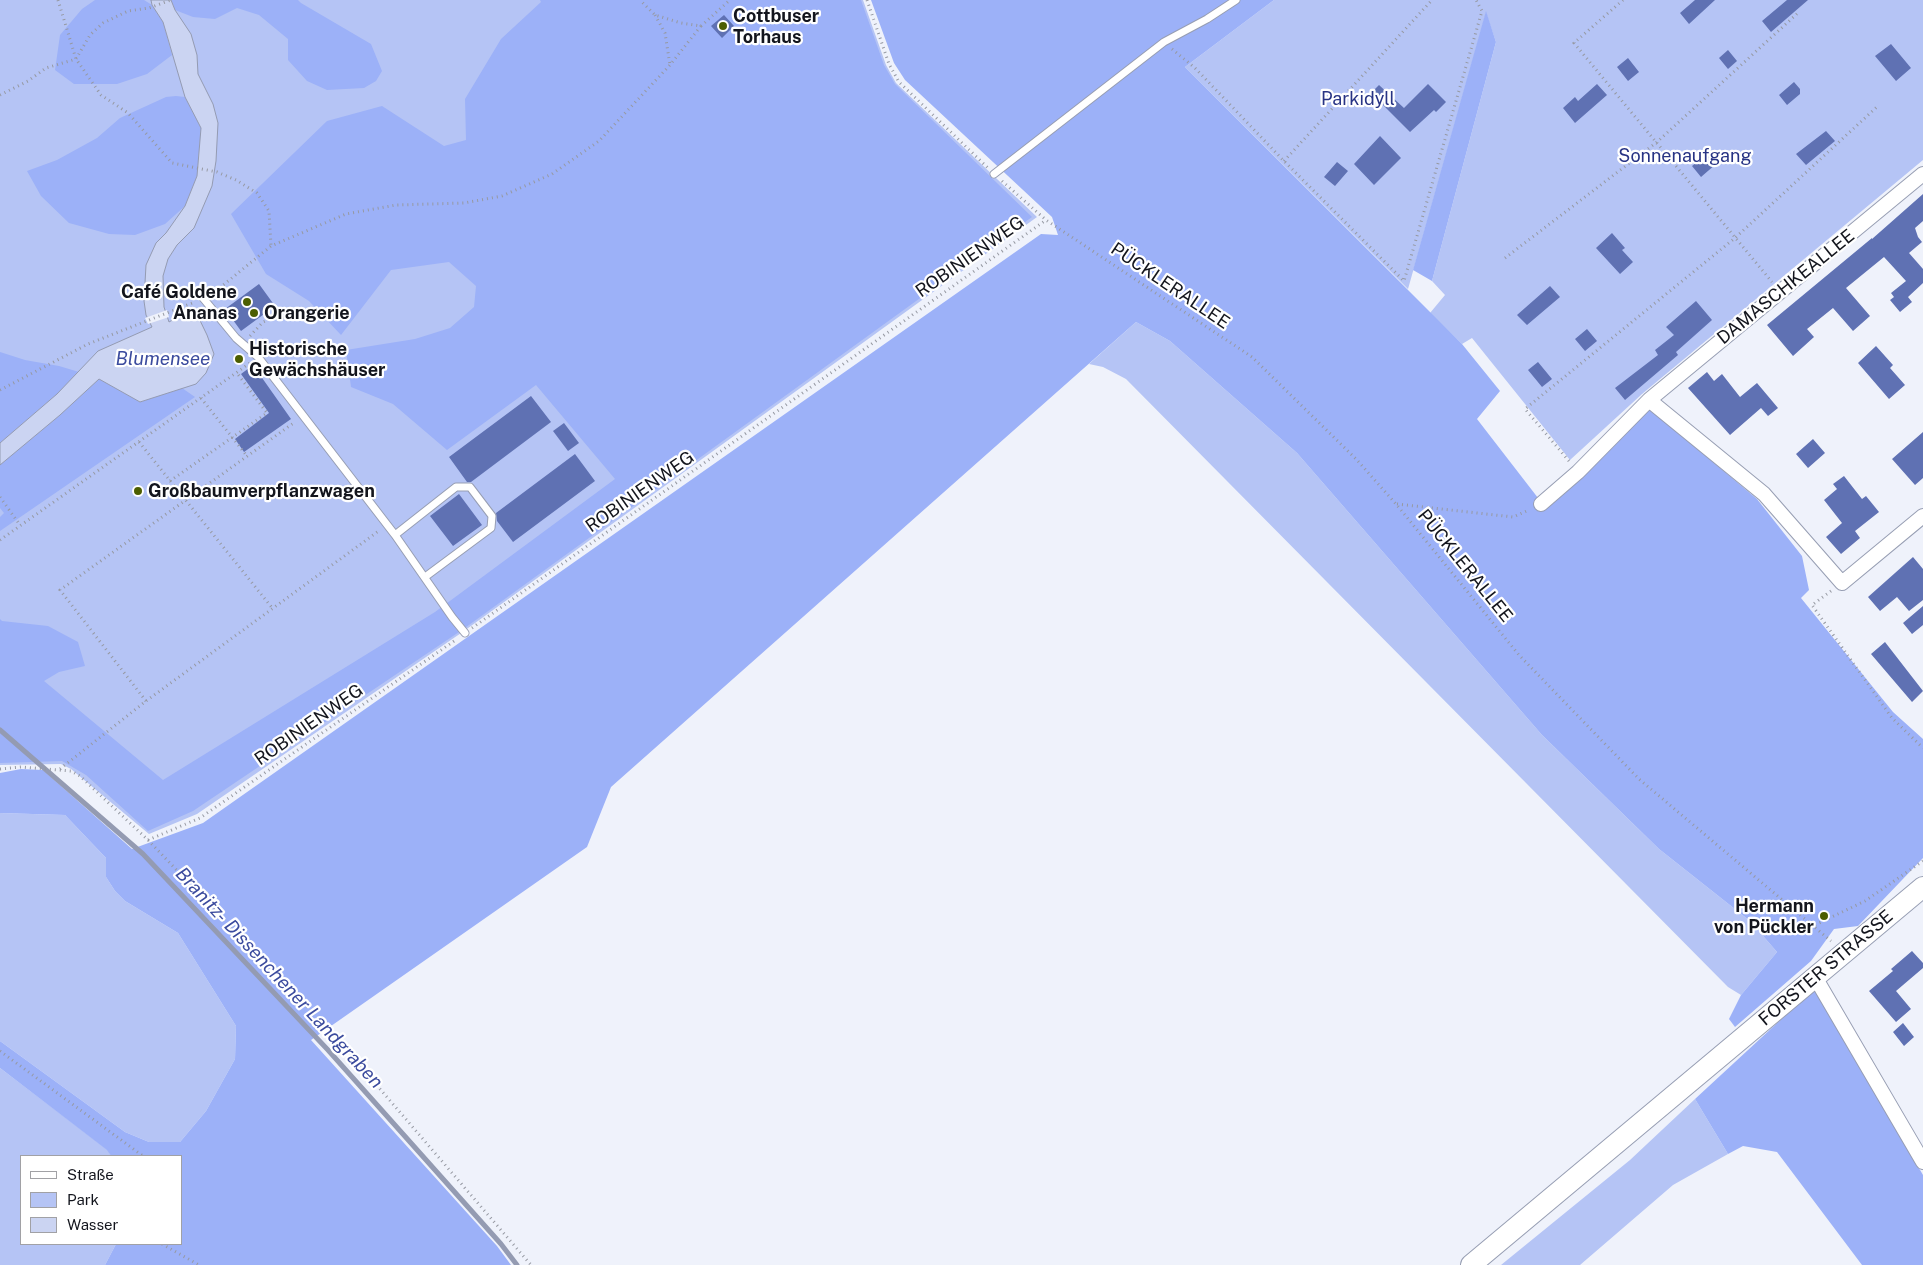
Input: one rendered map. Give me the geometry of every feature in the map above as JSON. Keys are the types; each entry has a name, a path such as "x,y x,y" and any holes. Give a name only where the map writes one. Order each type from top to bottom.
{"main road":[{"name":"FORSTER STRASSE","path":"1471,1265 1923,887"}],"street":[{"name":"DAMASCHKEALLEE","path":"1541,504 1578,472 1649,400 1923,174"},
{"path":"1649,400 1764,494 1847,580 1923,516"},
{"path":"1815,977 1923,1162"}],"lane":[{"path":"994,174 1164,42 1207,19 1236,0"},
{"path":"203,298 243,344 258,357 388,525 465,633"},
{"path":"395,535 456,487 470,487 492,516 491,528 425,577"}],"path":[{"path":"58,0 76,59 101,96 128,113 172,163 217,172 236,180 257,193 269,211 271,246"},
{"path":"0,95 28,81 46,68 76,59 90,35 104,23 128,11 149,8 171,0"},
{"path":"640,0 655,15 665,33 670,65"},
{"path":"0,390 88,344 203,298 222,286 271,246 346,214 396,205 464,203 502,196 552,174 599,141 670,65 701,26 730,0"},
{"name":"ROBINIENWEG","path":"148,840 200,818 465,633 1046,220 994,174 899,82 889,64 867,0"},
{"path":"1284,162 1432,0"},
{"path":"1164,42 1195,68 1284,162 1404,281 1482,11 1476,0"},
{"path":"1624,0 1574,44 1781,292"},
{"path":"1505,258 1657,142 1798,12"},
{"path":"655,15 681,23 701,26"},
{"path":"1578,472 1525,409 1735,238 1879,105"},
{"name":"PÜCKLERALLEE","path":"1046,220 1252,357 1356,459 1396,504 1519,655 1639,779 1814,925 1844,953"},
{"path":"243,344 263,322 275,317 287,318"},
{"path":"0,540 258,357"},
{"path":"170,481 267,413 237,373"},
{"path":"201,398 247,456"},
{"path":"146,702 60,590 304,416"},
{"path":"140,442 272,609"},
{"path":"0,497 20,525"},
{"path":"1396,504 1513,517 1541,504"},
{"path":"60,769 146,702 388,525"},
{"path":"1847,580 1812,604 1892,718 1923,748"},
{"path":"0,769 21,767 60,769 80,776 148,840 332,1033 531,1265"},
{"path":"1814,925 1865,901 1923,861"},
{"path":"0,1051 142,1155"},
{"path":"164,1245 199,1265"}],"green space":[{"path":"0,0 863,0 886,65 896,83 1037,217 464,631 197,814 149,834 71,769 61,764 0,765"},
{"name":"Sonnenaufgang","path":"1274,0 1923,0 1923,160 1642,394 1570,460 1472,338 1462,344 1430,313 1445,295 1432,281 1496,42 1486,13 1408,289 1185,67"},
{"path":"1136,322 1170,341 1297,453 1542,735 1659,849 1750,921 1777,952 1741,995 1728,987 1126,379 1103,367 1089,364"},
{"path":"0,813 65,815 106,858 106,877 115,891 125,901 178,933 236,1026 235,1059 206,1111 180,1142 149,1142 125,1132 0,1041"},
{"path":"0,1068 108,1150 110,1155 20,1155 20,1245 115,1245 105,1265 0,1265"},
{"path":"1695,1099 1728,1154 1673,1185 1580,1265 1501,1265 1630,1160"}],"shaded area":[{"path":"95,0 144,0 152,5 163,22 172,55 147,74 117,84 74,84 55,70 60,35 82,9"},
{"path":"171,0 298,0 371,44 382,71 376,81 364,88 327,90 307,81 288,60 288,39 259,15 237,8 215,19 193,17 175,10"},
{"path":"540,0 861,0 884,65 895,84 1032,217 462,630 193,811 148,831 86,775 62,761 0,763 0,619 2,621 48,626 78,642 85,666 59,672 44,681 163,780 435,612 615,479 536,385 447,450 393,404 351,387 346,350 415,339 450,328 474,307 476,286 449,262 391,270 341,335 309,301 266,274 231,214 327,121 382,106 444,146 466,140 465,99 501,39 541,2"},
{"path":"871,0 1274,0 1185,67 1462,344 1500,391 1477,419 1545,507 1650,409 1757,499 1802,556 1809,590 1801,598 1893,712 1923,739 1923,858 1858,926 1834,929 1811,961 1735,1027 1729,1019 1741,995 1777,952 1750,921 1659,849 1542,735 1297,453 1170,341 1136,322 611,787 587,847 311,1040 497,1246 511,1265 105,1265 115,1245 182,1245 182,1155 110,1155 107,1150 0,1068 0,1041 125,1132 149,1142 180,1142 206,1111 235,1059 236,1026 178,933 125,901 115,891 106,877 106,858 65,815 0,813 0,773 21,769 43,770 132,849 203,823 1041,234 1058,235 1052,217 905,80 894,63"},
{"path":"1486,11 1496,42 1432,281 1413,270"},
{"path":"166,97 185,97 201,128 200,143 197,176 185,206 165,224 135,235 109,234 69,223 41,196 27,171 57,160 97,138 120,118"},
{"path":"0,352 25,360 59,366 79,372 57,394 0,443"},
{"path":"99,379 140,402 182,388 195,397 0,531 0,517 4,513 0,508 0,465 60,415"},
{"path":"1814,989 1923,1175 1923,1265 1862,1265 1777,1152 1743,1146 1728,1154 1695,1099"}],"water":[{"name":"Blumensee","path":"151,0 171,0 175,10 191,34 197,55 198,74 213,104 218,123 216,161 212,186 194,228 177,245 168,259 163,276 164,307 169,322 194,308 214,354 206,373 196,384 140,402 99,379 60,415 0,465 0,443 57,394 98,351 152,327 146,315 144,301 146,265 156,243 166,233 185,206 197,176 201,128 185,97 163,22 152,5"}],"pier":[{"path":"167,310 169,317 148,324 145,318"}],"building":[{"path":"1695,0 1715,0 1689,24 1680,13"},
{"path":"1787,0 1808,0 1771,32 1762,21"},
{"name":"Cottbuser Torhaus","path":"724,15 734,26 722,38 711,26"},
{"path":"1891,44 1911,68 1896,81 1875,56"},
{"path":"1728,50 1737,61 1728,69 1719,58"},
{"path":"1628,58 1639,72 1628,81 1617,67"},
{"path":"1794,82 1800,89 1800,94 1787,105 1779,95"},
{"path":"1428,84 1446,102 1436,112 1434,110 1410,132 1371,93 1379,85 1404,108"},
{"path":"1597,84 1607,95 1575,123 1563,108 1575,97 1578,101"},
{"path":"1826,131 1835,141 1806,165 1796,154"},
{"path":"1380,136 1401,158 1374,185 1354,164"},
{"path":"1707,154 1716,164 1701,177 1692,166"},
{"path":"1337,162 1348,171 1335,186 1324,177"},
{"path":"1923,194 1923,221 1915,228 1922,242 1909,253 1923,269 1923,283 1908,297 1912,302 1900,312 1890,300 1894,297 1891,293 1906,281 1884,257 1846,288 1870,316 1853,331 1833,308 1807,329 1814,337 1793,356 1767,325 1872,239"},
{"path":"1612,233 1625,248 1622,250 1633,262 1620,274 1596,248"},
{"path":"259,284 275,306 241,331 225,309"},
{"path":"1550,286 1560,297 1527,325 1517,315"},
{"path":"1696,301 1712,320 1676,352 1678,355 1625,400 1615,388 1658,355 1655,350 1674,335 1666,327"},
{"path":"1587,329 1597,341 1585,351 1575,339"},
{"path":"1876,346 1893,365 1890,368 1905,385 1889,399 1858,363"},
{"path":"1538,362 1552,379 1542,387 1528,370"},
{"path":"253,365 291,419 244,452 235,439 269,413 241,374"},
{"path":"1707,372 1714,381 1722,374 1740,397 1757,383 1778,408 1768,416 1761,408 1730,435 1688,388"},
{"path":"531,396 551,422 471,482 467,482 449,457"},
{"path":"564,423 579,443 568,451 553,431"},
{"path":"1923,432 1923,478 1915,485 1892,459"},
{"path":"1813,439 1825,453 1808,468 1796,454"},
{"path":"575,454 595,481 513,542 497,521 496,513"},
{"path":"1844,476 1862,499 1866,496 1879,512 1855,531 1860,538 1841,554 1826,537 1842,523 1824,500 1837,489 1833,484"},
{"path":"459,494 482,525 453,546 430,516"},
{"path":"1913,557 1923,569 1923,600 1909,611 1897,597 1880,611 1868,597"},
{"path":"1923,606 1923,625 1912,634 1903,623"},
{"path":"1885,642 1923,691 1912,702 1871,654"},
{"path":"1912,951 1923,963 1923,968 1896,991 1911,1009 1896,1022 1869,991 1893,971 1891,969"},
{"path":"1903,1023 1914,1037 1904,1046 1893,1032"}],"waterway":[{"name":"Branitz- Dissenchener Landgraben","path":"0,730 143,854 328,1050 501,1244 517,1265"}],"place":[{"name":"Cottbuser Torhaus","path":"723,26"},
{"name":"Café Goldene Ananas","path":"247,302"},
{"name":"Orangerie","path":"254,313"},
{"name":"Historische Gewächshäuser","path":"239,359"},
{"name":"Großbaumverpflanzwagen","path":"138,491"},
{"name":"Hermann von Pückler","path":"1824,916"}],"park label":[{"name":"Parkidyll","path":"1358,99"}]}
